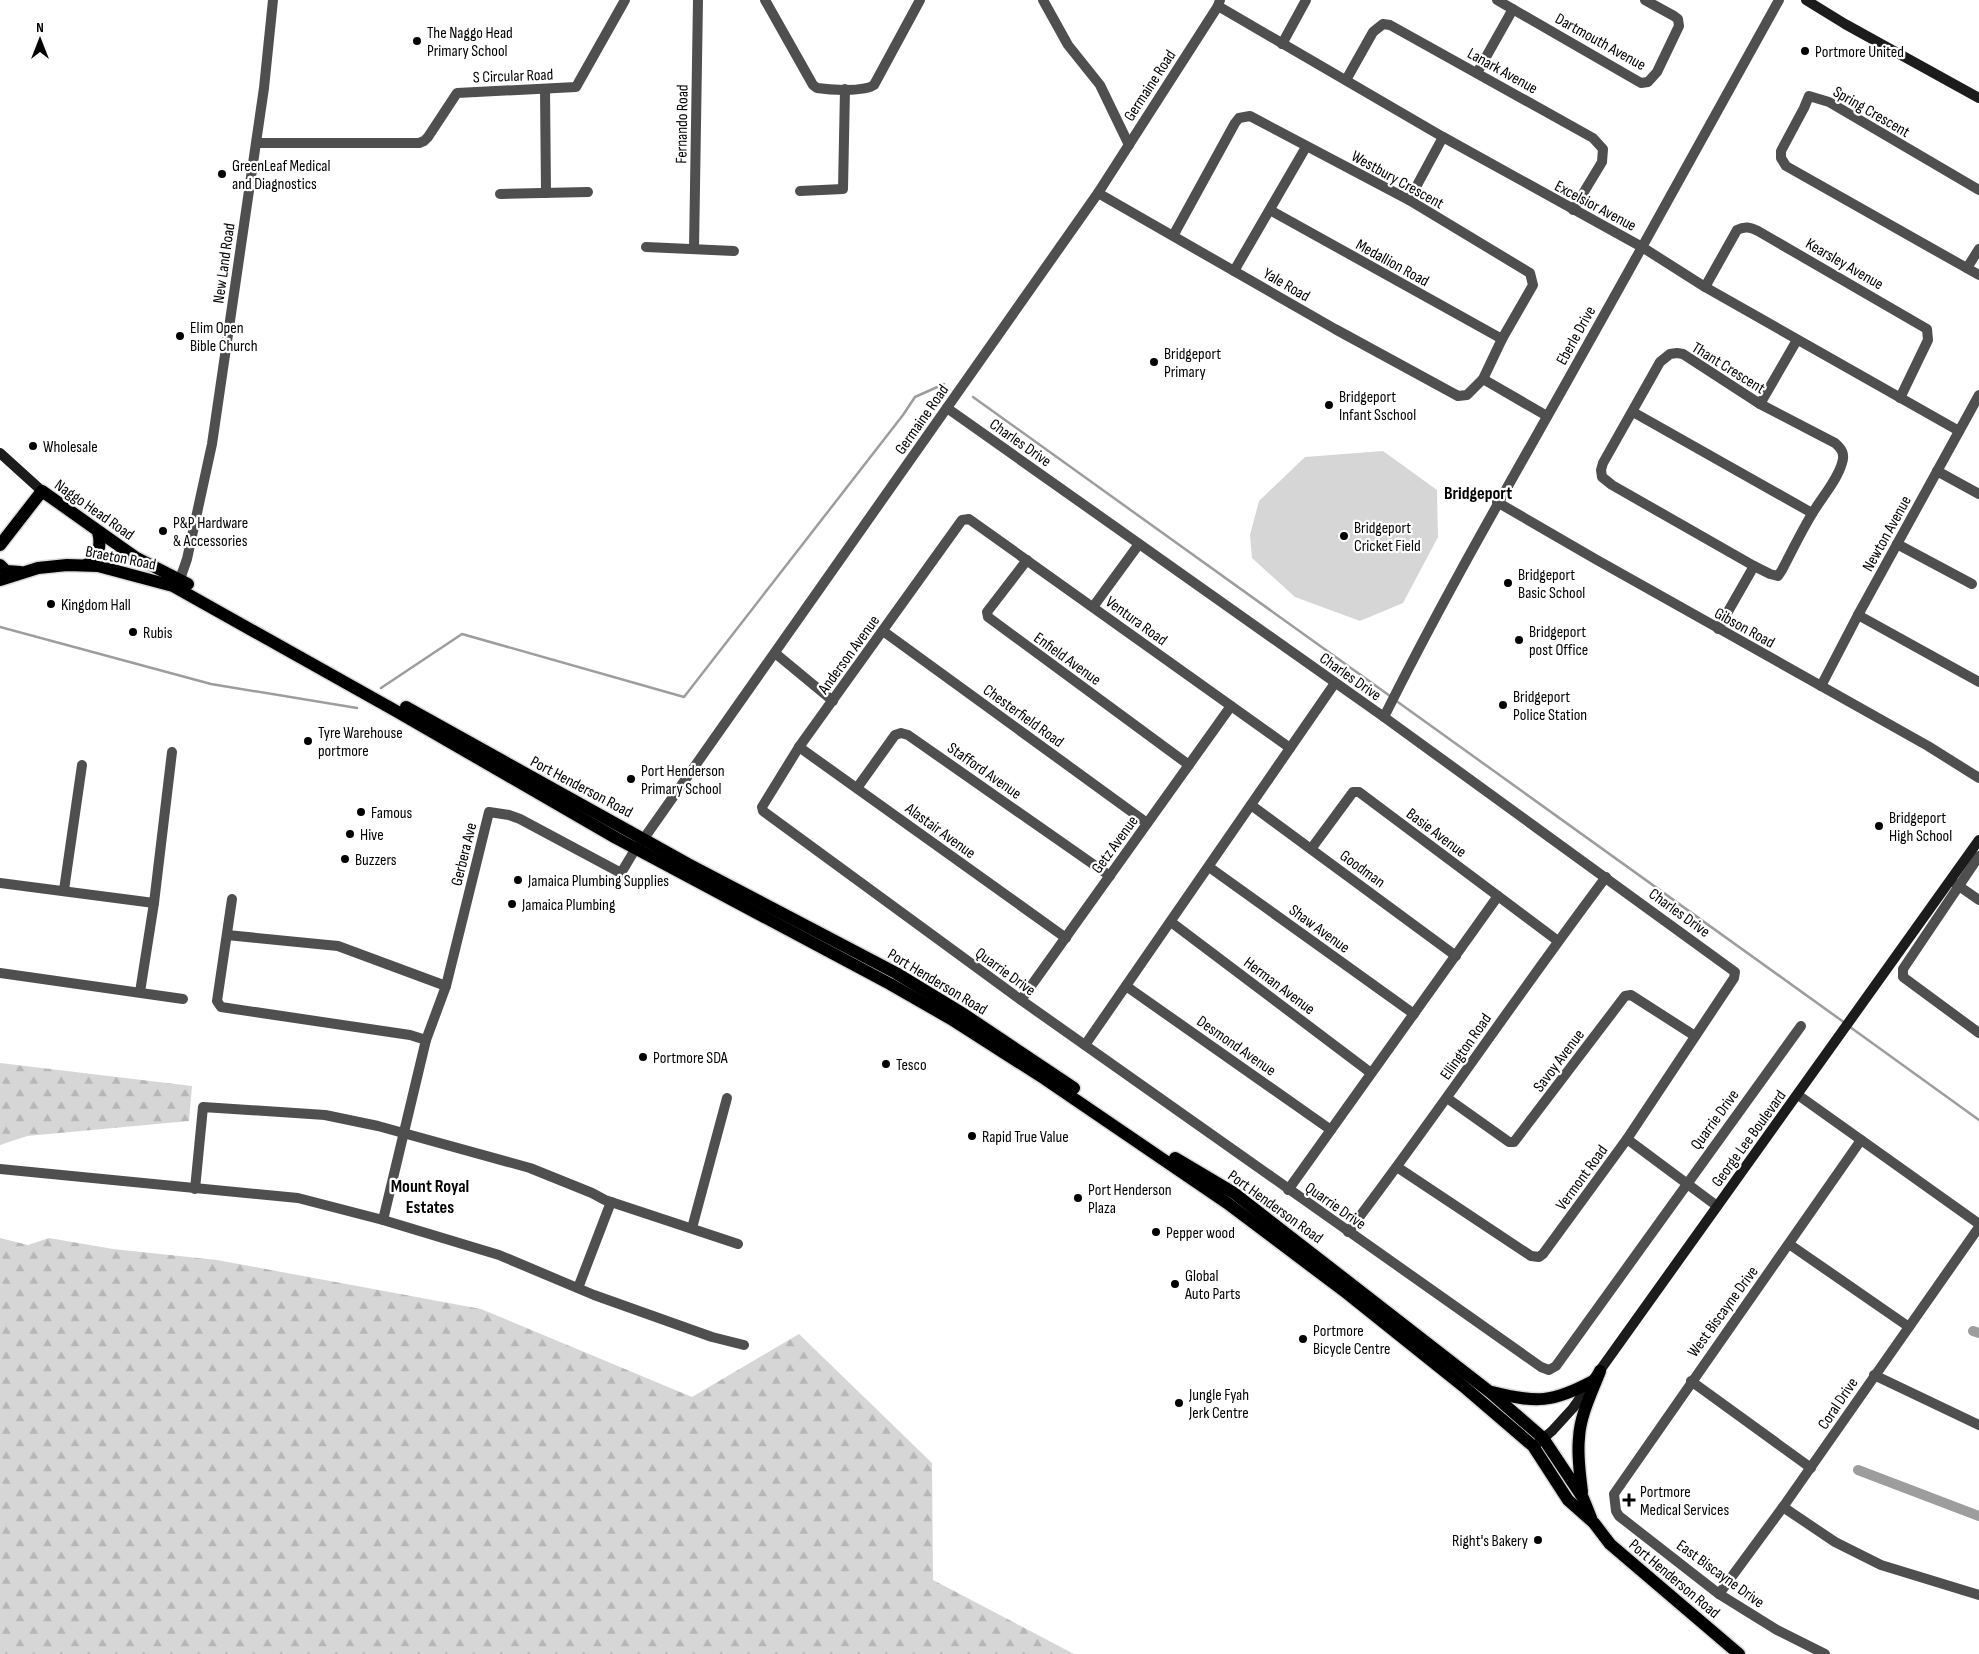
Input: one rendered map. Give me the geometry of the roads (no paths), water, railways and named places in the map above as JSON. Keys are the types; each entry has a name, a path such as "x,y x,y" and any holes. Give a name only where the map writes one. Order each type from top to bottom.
{"main road":[{"path":"1806,0 1845,24 1979,98"},
{"name":"Naggo Head Road","path":"0,453 42,491 98,532 179,583"},
{"path":"0,545 42,491"},
{"path":"86,565 98,553 100,540 98,532"},
{"path":"0,565 6,571 25,572"},
{"name":"Braeton Road","path":"0,580 49,566 86,565 179,583"},
{"name":"Port Henderson Road","path":"179,583 688,864 896,974 966,1015 1166,1153 1234,1193 1490,1392 1538,1442 1583,1498 1594,1523"},
{"name":"Port Henderson Road","path":"179,583 636,848 890,984 951,1019 1045,1079 1227,1203 1341,1288 1538,1442 1568,1500 1594,1523 1610,1544 1739,1654"},
{"name":"George Lee Boulevard","path":"1538,1442 1573,1408 1597,1376 1839,1036 1955,883 1979,840"},
{"path":"1490,1392 1523,1399 1550,1399 1570,1393 1597,1376"},
{"path":"1583,1498 1579,1472 1578,1436 1597,1376"}],"street":[{"name":"New Land Road","path":"179,583 187,559 212,444 257,143 273,0"},
{"name":"S Circular Road","path":"257,143 419,143 428,137 457,92 572,88 579,84 625,0"},
{"name":"Fernando Road","path":"694,249 698,0"},
{"path":"765,0 813,85 817,88 845,89 867,88 874,85 920,0"},
{"path":"1043,0 1068,45 1100,85 1129,145"},
{"path":"1282,44 1306,0"},
{"name":"Dartmouth Avenue","path":"1497,0 1641,83 1648,82 1657,72 1679,26 1678,19 1645,0"},
{"name":"Eberle Drive","path":"1384,717 1497,502 1642,247 1779,0"},
{"name":"Germaine Road","path":"636,848 1098,193 1219,3"},
{"name":"Excelsior Avenue","path":"1219,3 1282,44 1443,137 1642,247 1705,287 1959,431"},
{"path":"1477,73 1513,9"},
{"name":"Lanark Avenue","path":"1346,80 1373,32 1383,24 1396,28 1477,73 1599,143 1603,149 1602,162 1573,210"},
{"path":"545,89 546,193"},
{"path":"800,191 843,189 845,89"},
{"name":"Spring Crescent","path":"1967,268 1786,166 1781,158 1781,151 1809,96 1829,102 1979,190"},
{"name":"Westbury Crescent","path":"1173,236 1239,118 1250,116 1409,200 1530,273 1532,285 1502,339 1483,379 1471,392 1463,396"},
{"path":"1409,200 1443,137"},
{"path":"1234,271 1306,146"},
{"path":"500,194 588,192"},
{"name":"Yale Road","path":"1098,193 1444,390 1463,396"},
{"name":"Medallion Road","path":"1270,210 1502,339"},
{"name":"Kearsley Avenue","path":"1705,287 1737,230 1744,227 1758,230 1927,329 1928,340 1900,398"},
{"path":"646,248 734,251"},
{"path":"1979,249 1967,268 1979,275"},
{"path":"1760,404 1797,340"},
{"name":"Thant Crescent","path":"1670,354 1683,354 1760,404 1835,443 1840,448 1843,454 1843,462 1812,513 1780,573 1774,576 1754,566 1612,485 1602,477 1603,463 1633,412 1660,362 1670,354"},
{"path":"1483,379 1547,416"},
{"name":"Newton Avenue","path":"1822,686 1858,615 1979,395"},
{"name":"Charles Drive","path":"947,408 1384,717 1735,972"},
{"path":"1633,412 1812,513"},
{"path":"1937,471 1979,494"},
{"name":"Gibson Road","path":"1497,502 1718,629 1928,746 1979,778"},
{"name":"Ventura Road","path":"966,519 969,519 1290,748"},
{"name":"Anderson Avenue","path":"762,811 762,807 799,747 962,520 966,519"},
{"path":"1093,607 1140,544"},
{"path":"1897,544 1972,584"},
{"name":"Enfield Avenue","path":"1027,560 987,612 988,617 1189,765"},
{"path":"1718,629 1754,566"},
{"path":"1858,615 1979,682"},
{"name":"Chesterfield Road","path":"883,631 1147,823"},
{"path":"775,653 832,701"},
{"path":"1085,1045 1335,683"},
{"name":"Getz Avenue","path":"1021,1000 1231,706"},
{"name":"Stafford Avenue","path":"857,788 895,735 901,733 908,735 1110,876"},
{"name":"Alastair Avenue","path":"799,747 1066,938"},
{"path":"140,992 154,903 172,752"},
{"path":"64,890 82,765"},
{"name":"Basie Avenue","path":"1311,849 1353,792 1356,791 1558,941"},
{"name":"Goodman","path":"1252,805 1456,956"},
{"name":"Quarrie Drive","path":"762,811 1021,1000 1288,1190 1541,1368 1549,1370 1556,1366 1686,1183 1801,1026"},
{"name":"Gerbera Ave","path":"383,1220 426,1040 446,986 489,812 520,819 620,873 636,848"},
{"path":"1979,856 1955,883 1903,969 1902,974 1903,977 1979,1033"},
{"name":"Shaw Avenue","path":"1209,867 1414,1014"},
{"name":"Ellington Road","path":"1348,1232 1398,1167 1558,941 1606,877"},
{"path":"0,883 154,903"},
{"path":"1955,883 1979,900"},
{"path":"1288,1190 1498,896"},
{"path":"232,899 217,1002 221,1007 410,1035 426,1040"},
{"name":"Herman Avenue","path":"1171,922 1372,1073"},
{"path":"227,935 338,946 446,986"},
{"name":"Vermont Road","path":"1398,1167 1531,1256 1539,1257 1627,1139 1734,978 1735,972"},
{"path":"0,973 183,999"},
{"name":"Desmond Avenue","path":"1126,986 1331,1130"},
{"name":"Savoy Avenue","path":"1447,1098 1509,1142 1514,1142 1624,996 1631,995 1695,1036"},
{"path":"1798,1095 1979,1225"},
{"path":"692,1228 727,1098"},
{"path":"195,1189 202,1109 206,1107 325,1115 404,1133 530,1168 611,1202 738,1244"},
{"path":"1627,1139 1717,1206"},
{"name":"West Biscayne Drive","path":"1614,1502 1614,1494 1618,1486 1861,1140"},
{"path":"0,1169 298,1198 383,1220 499,1255 594,1295 712,1337 744,1345"},
{"path":"578,1288 611,1202"},
{"name":"Coral Drive","path":"1719,1594 1783,1508 1979,1225"},
{"path":"1789,1244 1909,1328"},
{"path":"1874,1375 1979,1424"},
{"path":"1691,1381 1811,1468"},
{"name":"East Biscayne Drive","path":"1614,1502 1619,1516 1719,1594 1777,1630 1825,1654"},
{"path":"1783,1508 1835,1542 1882,1565 1979,1595"}],"waterway":[{"path":"381,688 462,634 684,697 915,397 944,384"},
{"path":"973,397 1390,696"},
{"path":"0,627 211,684 357,708"},
{"path":"1395,700 1845,1023"},
{"path":"1850,1027 1979,1120"},
{"path":"1973,1331 1979,1333"},
{"path":"1858,1470 1979,1516"}],"place":[{"name":"The Naggo Head Primary School","path":"417,41"},
{"name":"Portmore United","path":"1805,51"},
{"name":"GreenLeaf Medical and Diagnostics","path":"222,174"},
{"name":"Elim Open Bible Church","path":"180,336"},
{"name":"Bridgeport Primary","path":"1154,362"},
{"name":"Bridgeport Infant Sschool","path":"1329,405"},
{"name":"Wholesale","path":"33,446"},
{"name":"P&P Hardware & Accessories","path":"163,531"},
{"name":"Bridgeport Cricket Field","path":"1344,536"},
{"name":"Bridgeport Basic School","path":"1508,583"},
{"name":"Kingdom Hall","path":"51,604"},
{"name":"Rubis","path":"133,632"},
{"name":"Bridgeport post Office","path":"1519,640"},
{"name":"Bridgeport Police Station","path":"1503,705"},
{"name":"Tyre Warehouse portmore","path":"308,741"},
{"name":"Port Henderson Primary School","path":"631,779"},
{"name":"Famous","path":"361,812"},
{"name":"Bridgeport High School","path":"1879,826"},
{"name":"Hive","path":"350,834"},
{"name":"Buzzers","path":"345,859"},
{"name":"Jamaica Plumbing Supplies","path":"518,880"},
{"name":"Jamaica Plumbing","path":"512,904"},
{"name":"Portmore SDA","path":"643,1057"},
{"name":"Tesco","path":"886,1064"},
{"name":"Rapid True Value","path":"972,1136"},
{"name":"Port Henderson Plaza","path":"1078,1198"},
{"name":"Pepper wood","path":"1156,1232"},
{"name":"Global Auto Parts","path":"1175,1284"},
{"name":"Portmore Bicycle Centre","path":"1303,1339"},
{"name":"Jungle Fyah Jerk Centre","path":"1179,1403"},
{"name":"Portmore Medical Services","path":"1629,1500"},
{"name":"Right's Bakery","path":"1538,1540"}],"district":[{"name":"Bridgeport","path":"1478,493"},
{"name":"Mount Royal Estates","path":"430,1196"}]}
